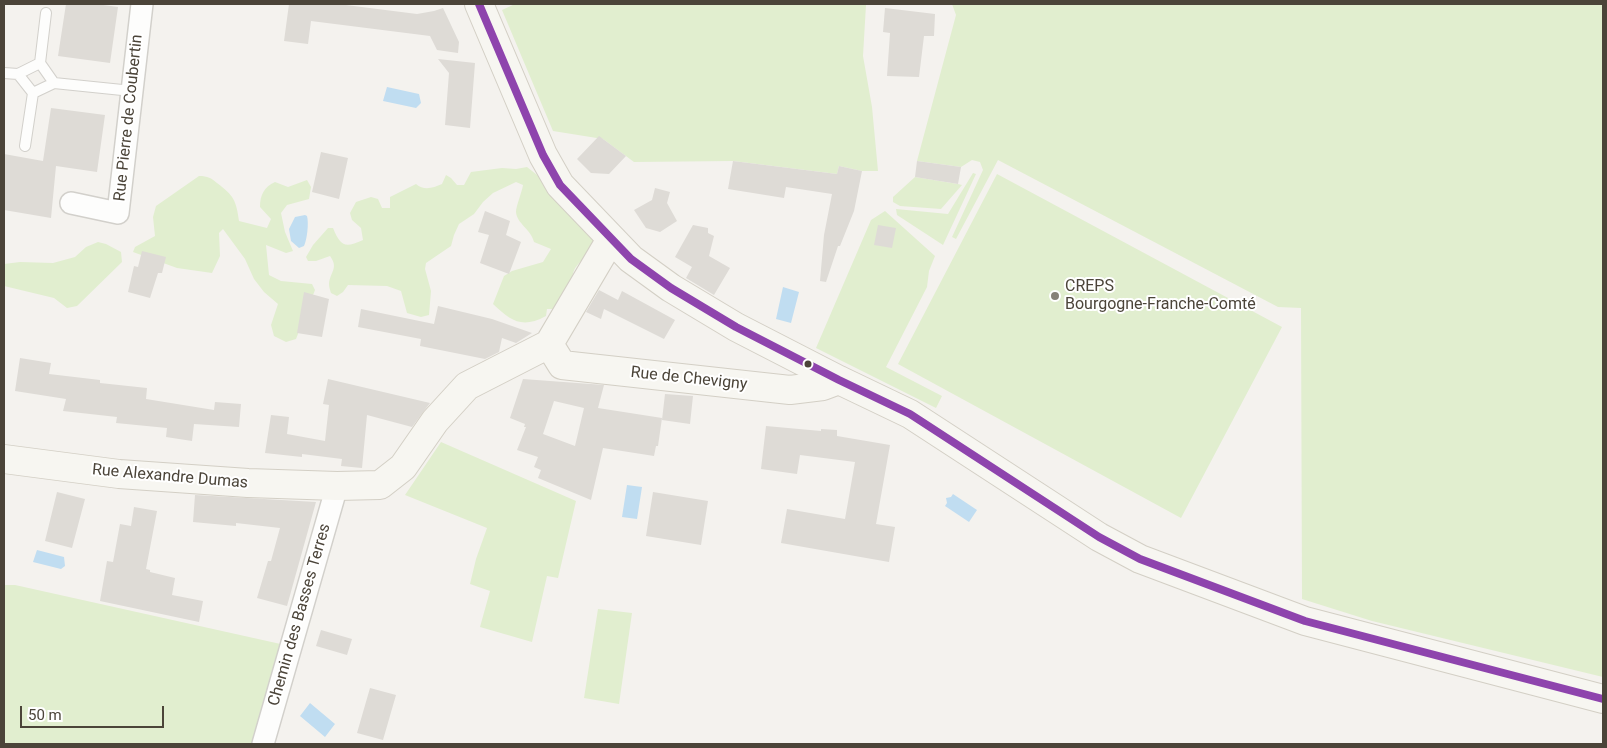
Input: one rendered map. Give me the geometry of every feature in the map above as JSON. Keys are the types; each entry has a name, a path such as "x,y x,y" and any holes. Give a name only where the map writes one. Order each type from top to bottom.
{"main road":[{"path":"479,4 542,155 560,186 631,259 671,288 736,327 910,414 1099,537 1140,559 1305,622 1603,699"},
{"path":"549,344 611,239"},
{"name":"Rue de Chevigny","path":"549,344 562,365 790,390 823,386 839,380"},
{"name":"Rue Alexandre Dumas","path":"4,459 119,474 248,483 380,486 403,466 435,421 467,386 549,344"}],"street":[{"name":"Rue Pierre de Coubertin","path":"71,203 118,213 142,4"},
{"name":"Chemin des Basses Terres","path":"263,744 338,486"}],"lane":[{"path":"46,13 40,63 54,83"},
{"path":"4,73 18,74 40,63"},
{"path":"18,74 33,93 25,146"},
{"path":"33,93 54,83 132,91"}],"green space":[{"path":"515,4 866,5 863,56 872,107 878,171 862,171 839,166 837,174 733,161 634,162 603,139 553,131 502,10"},
{"path":"952,4 1603,4 1603,677 1372,621 1302,599 1301,308 1278,307 998,160 956,239 952,237 983,170 980,162 972,160 961,167 917,161 956,15"},
{"path":"527,167 546,182 593,237 594,248 574,270 573,289 555,309 547,309 546,316 538,320 523,322 511,319 493,304 504,276 512,271 543,262 551,249 534,242 519,220 516,209 523,185 516,182 493,193 483,202 474,214 459,224 451,246 426,263 425,269 431,291 429,315 421,317 407,313 401,291 387,286 348,285 337,296 331,293 329,286 334,267 330,256 316,261 308,261 306,257 313,245 328,228 333,228 344,244 348,245 363,240 361,228 352,220 350,213 356,202 371,197 378,199 382,208 390,208 390,197 416,184 425,188 432,188 442,184 446,175 457,185 464,185 471,172"},
{"path":"973,173 976,174 943,245 897,215 896,209 948,214"},
{"path":"997,174 1282,327 1181,518 898,364"},
{"path":"199,176 211,179 231,195 237,208 239,221 267,228 271,219 260,207 265,189 275,182 288,187 307,180 311,187 309,199 287,205 281,213 285,232 293,251 286,253 266,245 269,275 281,281 312,284 315,290 296,339 286,342 274,336 271,325 278,304 264,292 254,279 245,259 223,229 219,233 220,256 212,273 177,268 133,252 135,247 155,236 153,217 156,206"},
{"path":"915,177 962,185 941,209 900,206 893,202 893,197"},
{"path":"885,211 935,256 929,271 927,287 886,367 942,396 936,408 816,348 871,220"},
{"path":"98,242 121,252 122,262 77,306 67,308 54,298 4,286 4,264 20,262 53,263 75,257 86,247"},
{"path":"441,442 576,501 558,578 547,576 532,642 480,627 490,591 470,584 476,559 487,528 405,495"},
{"path":"4,585 15,585 285,645 253,744 4,744"},
{"path":"598,609 632,613 619,704 584,698"}],"water":[{"path":"387,87 419,94 421,103 416,108 383,101"},
{"path":"305,215 308,219 307,236 304,246 299,248 291,241 289,229 295,217"},
{"path":"783,287 799,292 791,323 776,319"},
{"path":"627,485 642,487 637,519 622,517"},
{"path":"953,494 977,510 969,522 945,506 947,503 946,498 951,497"},
{"path":"37,550 64,557 65,566 61,569 33,562"},
{"path":"310,703 335,724 325,737 300,716"}],"building":[{"path":"66,4 96,4 118,7 110,63 58,56"},
{"path":"289,4 338,4 417,14 443,8 459,42 458,53 437,50 430,36 311,21 308,44 284,41"},
{"path":"885,8 935,14 934,36 924,36 919,77 887,76 890,33 883,32"},
{"path":"438,59 475,63 470,128 445,125 449,73"},
{"path":"51,108 105,115 97,172 56,166 51,218 4,210 4,154 43,161"},
{"path":"599,136 626,156 609,174 591,173 577,159"},
{"path":"321,152 348,158 339,199 312,192"},
{"path":"733,161 837,174 839,166 862,171 854,211 840,246 838,246 826,282 820,281 824,235 832,194 786,187 784,198 728,189"},
{"path":"917,161 961,167 958,184 915,177"},
{"path":"655,188 670,192 667,203 677,221 660,232 646,228 634,210 652,200"},
{"path":"485,211 510,221 506,235 521,242 509,274 480,263 489,235 478,232"},
{"path":"693,225 708,228 708,233 714,236 709,256 730,268 714,295 686,278 692,267 675,257"},
{"path":"878,225 896,228 892,248 874,245"},
{"path":"142,251 166,257 162,273 158,273 150,298 128,292 134,266 138,267"},
{"path":"599,290 618,300 622,291 675,320 664,339 604,309 601,319 586,312"},
{"path":"304,292 329,299 322,337 297,333"},
{"path":"438,306 492,319 532,333 516,343 502,338 499,352 485,359 420,346 421,339 358,327 361,309 434,324"},
{"path":"20,358 51,363 49,374 100,380 100,383 147,388 146,399 214,410 215,402 241,404 239,427 194,424 192,441 166,437 167,428 116,423 117,417 63,411 66,399 15,391"},
{"path":"328,379 430,403 412,427 367,415 362,468 341,466 342,459 302,454 302,457 265,453 271,415 289,417 287,434 325,441 329,405 323,404"},
{"path":"523,379 604,385 598,408 662,418 658,446 656,446 654,456 603,448 591,500 538,478 541,470 534,467 538,457 517,450 526,427 524,427 525,424 510,418","holes":["554,401 584,408 575,446 543,434"]},
{"path":"665,394 693,396 690,424 662,420"},
{"path":"766,426 821,431 821,429 837,430 837,436 890,445 876,524 895,527 889,562 781,543 787,509 845,519 855,462 800,455 797,474 761,469"},
{"path":"57,492 85,499 72,548 45,541"},
{"path":"653,492 708,501 701,545 646,536"},
{"path":"195,495 316,502 287,606 257,598 268,561 271,561 280,528 236,523 236,526 193,522"},
{"path":"134,507 157,511 146,569 150,570 150,572 175,578 172,595 203,601 199,622 100,601 107,561 113,562 120,524 131,526"},
{"path":"321,630 352,639 347,655 316,646"},
{"path":"370,688 396,695 383,740 357,733"}],"transit line":[{"path":"479,4 543,155 560,185 631,259 671,288 736,327 910,414 1099,537 1140,559 1305,621 1603,699"}],"place":[{"name":"CREPS Bourgogne-Franche-Comté","path":"1055,296"}]}
